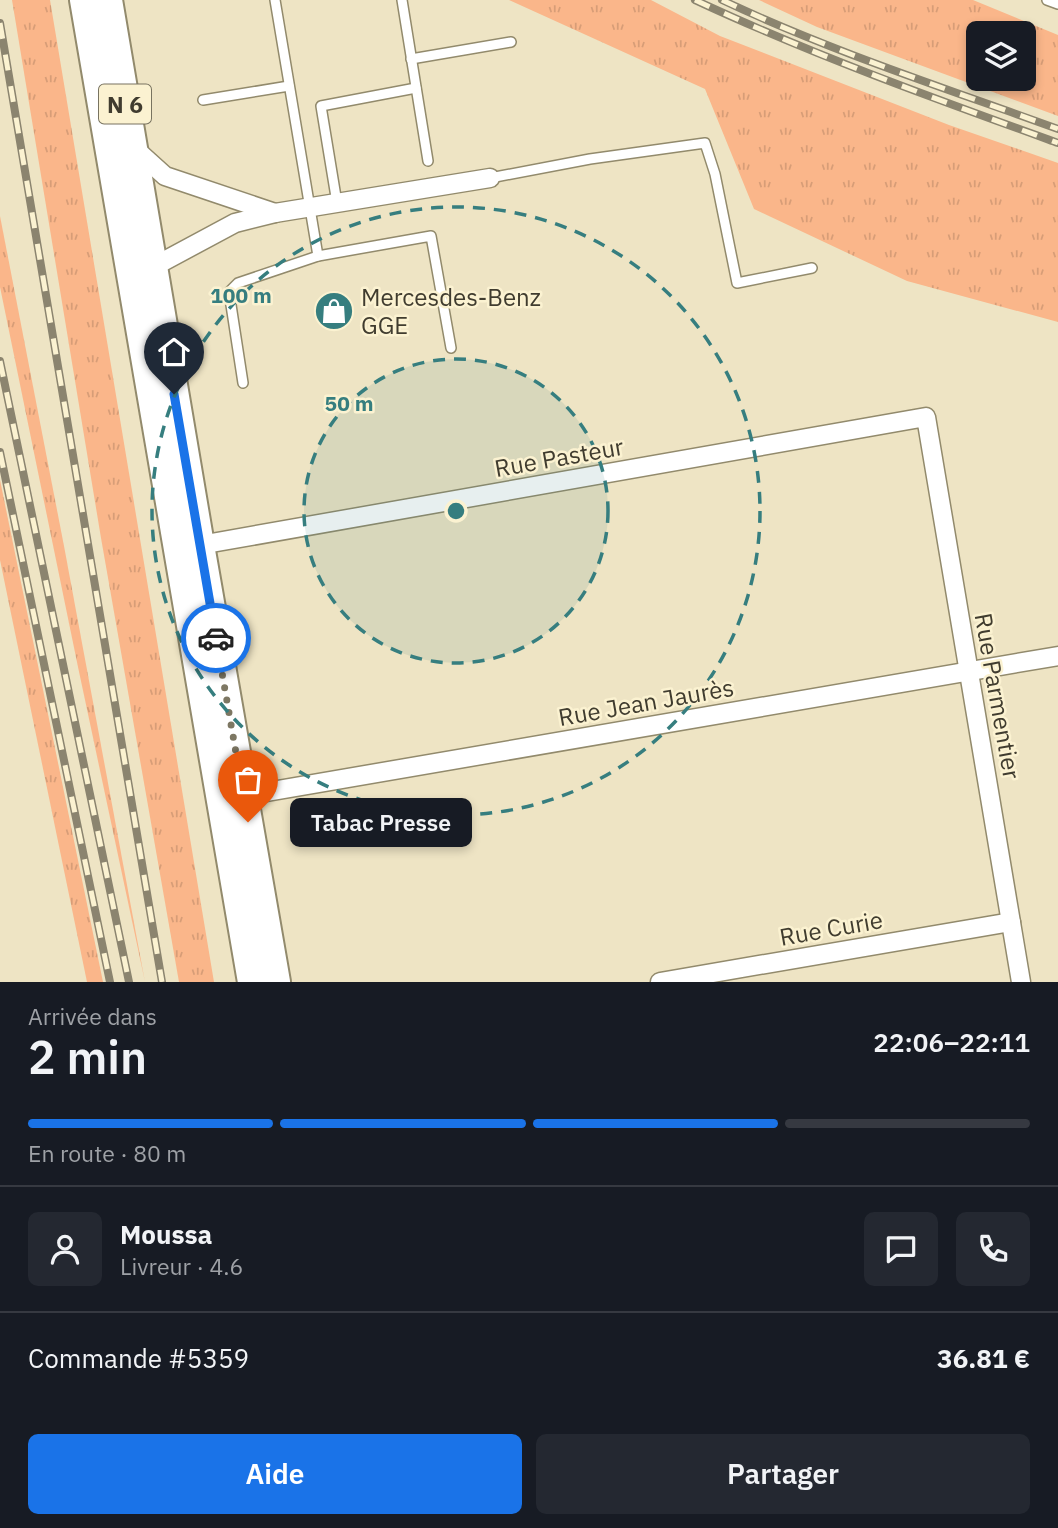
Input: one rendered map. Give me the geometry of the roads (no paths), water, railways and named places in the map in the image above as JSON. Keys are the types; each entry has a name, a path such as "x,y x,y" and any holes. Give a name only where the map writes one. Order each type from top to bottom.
{"main road":[{"name":"N 6","path":"84,0 252,982"},
{"name":"N 6","path":"108,0 276,982"}],"street":[{"path":"132,146 165,176 275,213"},
{"path":"153,267 235,223 275,213 490,178"},
{"name":"Rue Pasteur","path":"200,545 926,417"},
{"name":"Rue Parmentier","path":"926,417 1021,982"},
{"name":"Rue Jean Jaurès","path":"243,796 1058,656"},
{"name":"Rue Curie","path":"660,982 1011,922"}],"lane":[{"path":"275,0 318,256"},
{"path":"402,0 428,161"},
{"path":"1048,0 1058,4"},
{"path":"411,58 511,42"},
{"path":"203,100 289,86"},
{"path":"337,203 321,106 416,88"},
{"path":"490,178 590,159 705,143 715,174 737,283 812,268"},
{"path":"243,383 229,292 238,282 318,256 431,236 451,348"}],"railway":[{"path":"695,0 830,58 1058,143"},
{"path":"722,0 846,52 1058,129"},
{"path":"0,23 162,982"},
{"path":"0,361 129,982"},
{"path":"0,452 110,982"}],"place":[{"name":"Mercesdes-Benz GGE","path":"334,311"},
{"name":"Tabac Presse","path":"248,822"}]}
